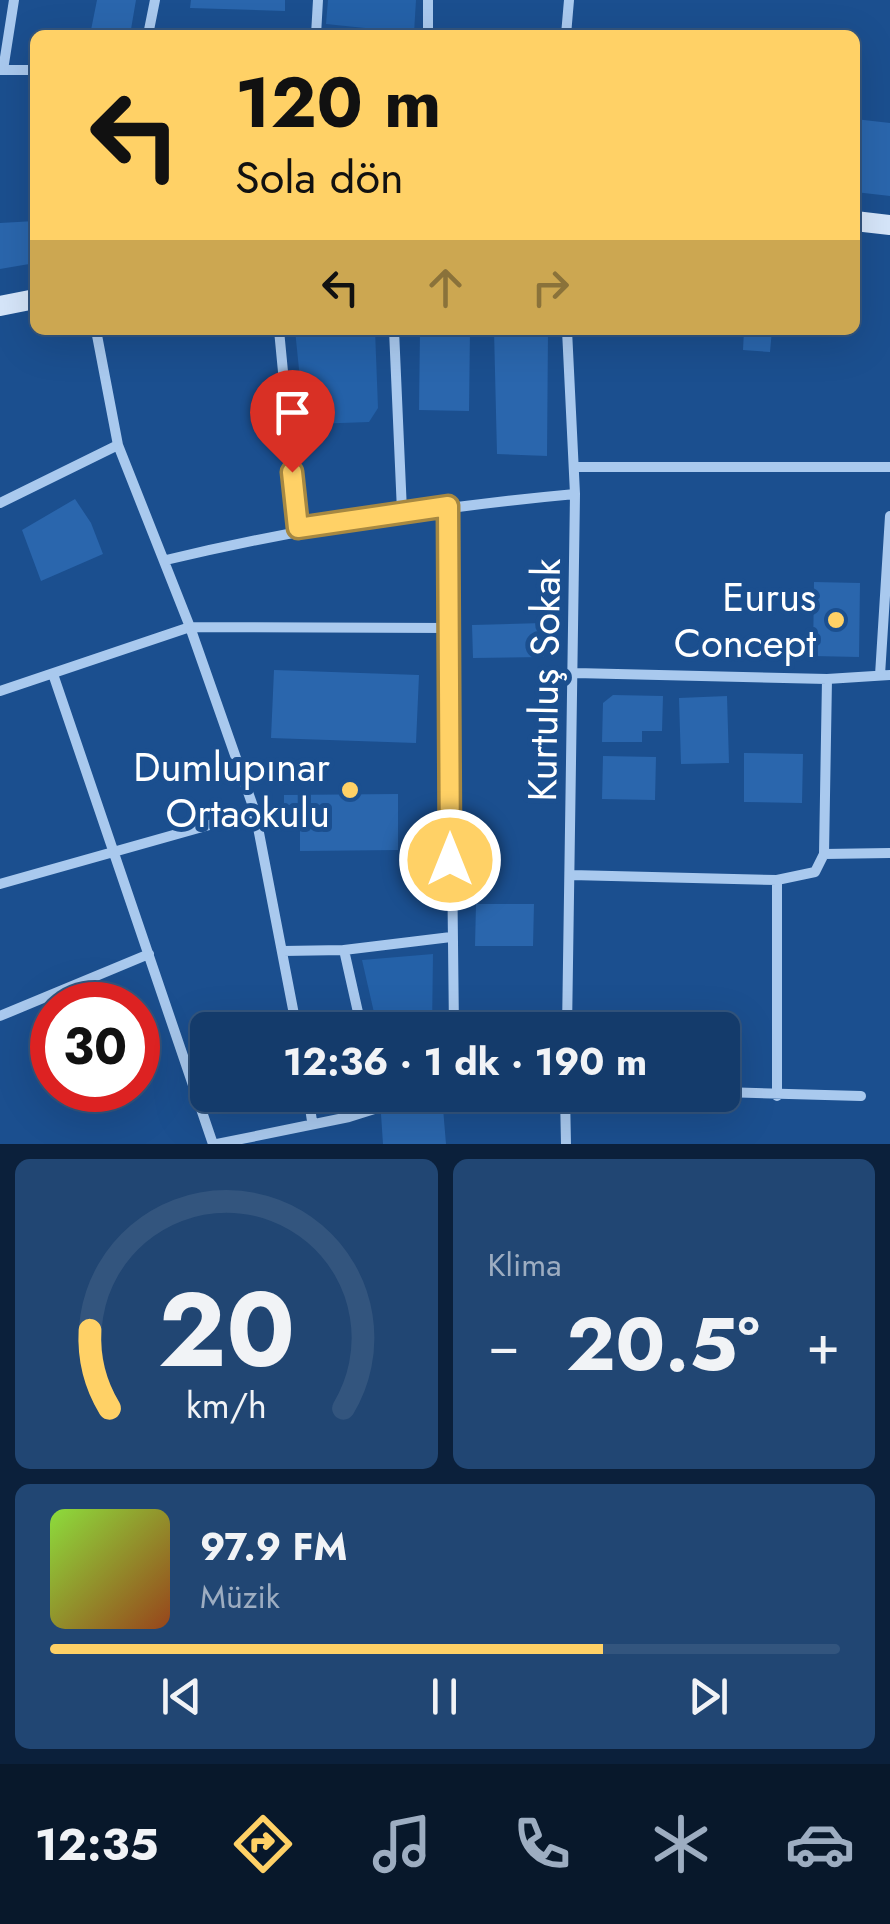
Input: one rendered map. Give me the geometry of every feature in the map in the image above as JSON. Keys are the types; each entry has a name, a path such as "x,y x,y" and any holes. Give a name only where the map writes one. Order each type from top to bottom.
{"main road":[{"path":"860,222 890,225"},
{"path":"0,306 30,301"}],"street":[{"path":"14,0 2,70 30,70"},
{"path":"149,30 155,0"},
{"path":"316,30 318,0"},
{"path":"428,0 428,30"},
{"path":"566,30 569,0"},
{"path":"97,335 118,444 166,560 255,812 294,1012"},
{"path":"279,335 298,528"},
{"path":"394,335 402,511"},
{"name":"Kurtuluş Sokak","path":"567,335 576,494 567,1012"},
{"path":"0,503 118,444"},
{"path":"574,467 890,468"},
{"path":"166,560 298,528 402,511 576,494"},
{"path":"448,506 453,1012"},
{"path":"575,673 827,679 885,675 890,516"},
{"path":"0,691 190,627 449,628"},
{"path":"54,674 215,1144 312,1121 349,1117 358,1112"},
{"path":"571,875 778,880 815,872 824,854 827,679"},
{"path":"0,884 255,812"},
{"path":"824,854 890,854"},
{"path":"777,1096 778,880"},
{"path":"283,952 344,950 451,937"},
{"path":"344,950 358,1012"},
{"path":"0,1016 148,954"},
{"path":"740,1093 861,1096"},
{"path":"311,1112 312,1121"},
{"path":"565,1112 566,1144"}],"shaded area":[{"path":"328,0 416,0 414,30 326,24"},
{"path":"296,335 375,335 378,408 369,422 313,424 304,418"},
{"path":"433,954 432,1012 374,1012 362,960"}],"building":[{"path":"97,0 136,0 131,30 91,30"},
{"path":"191,0 285,0 285,11 190,8"},
{"path":"860,120 890,123 890,196 860,193"},
{"path":"30,221 30,264 0,269 0,223"},
{"path":"420,335 470,335 469,411 419,410"},
{"path":"494,335 548,335 547,456 497,454"},
{"path":"744,335 772,335 770,352 743,350"},
{"path":"75,499 91,523 103,554 41,581 22,530"},
{"name":"Eurus Concept","path":"814,582 860,583 859,657 813,656"},
{"path":"543,623 544,657 473,658 472,625"},
{"path":"274,670 419,675 416,743 271,738"},
{"path":"613,695 663,696 662,731 642,731 642,742 602,742 603,703"},
{"path":"727,696 729,763 681,764 679,698"},
{"path":"744,753 803,754 802,803 744,802"},
{"path":"603,756 656,757 655,800 602,799"},
{"path":"398,794 398,850 300,851 300,824 284,824 284,795"},
{"path":"476,904 534,904 533,946 475,946"},
{"path":"443,1112 446,1144 383,1144 381,1114"}],"place":[{"name":"Eurus Concept","path":"836,620"},
{"name":"Dumlupınar Ortaokulu","path":"350,790"}],"route":[{"path":"292,472 298,528 448,506 450,860"}]}
